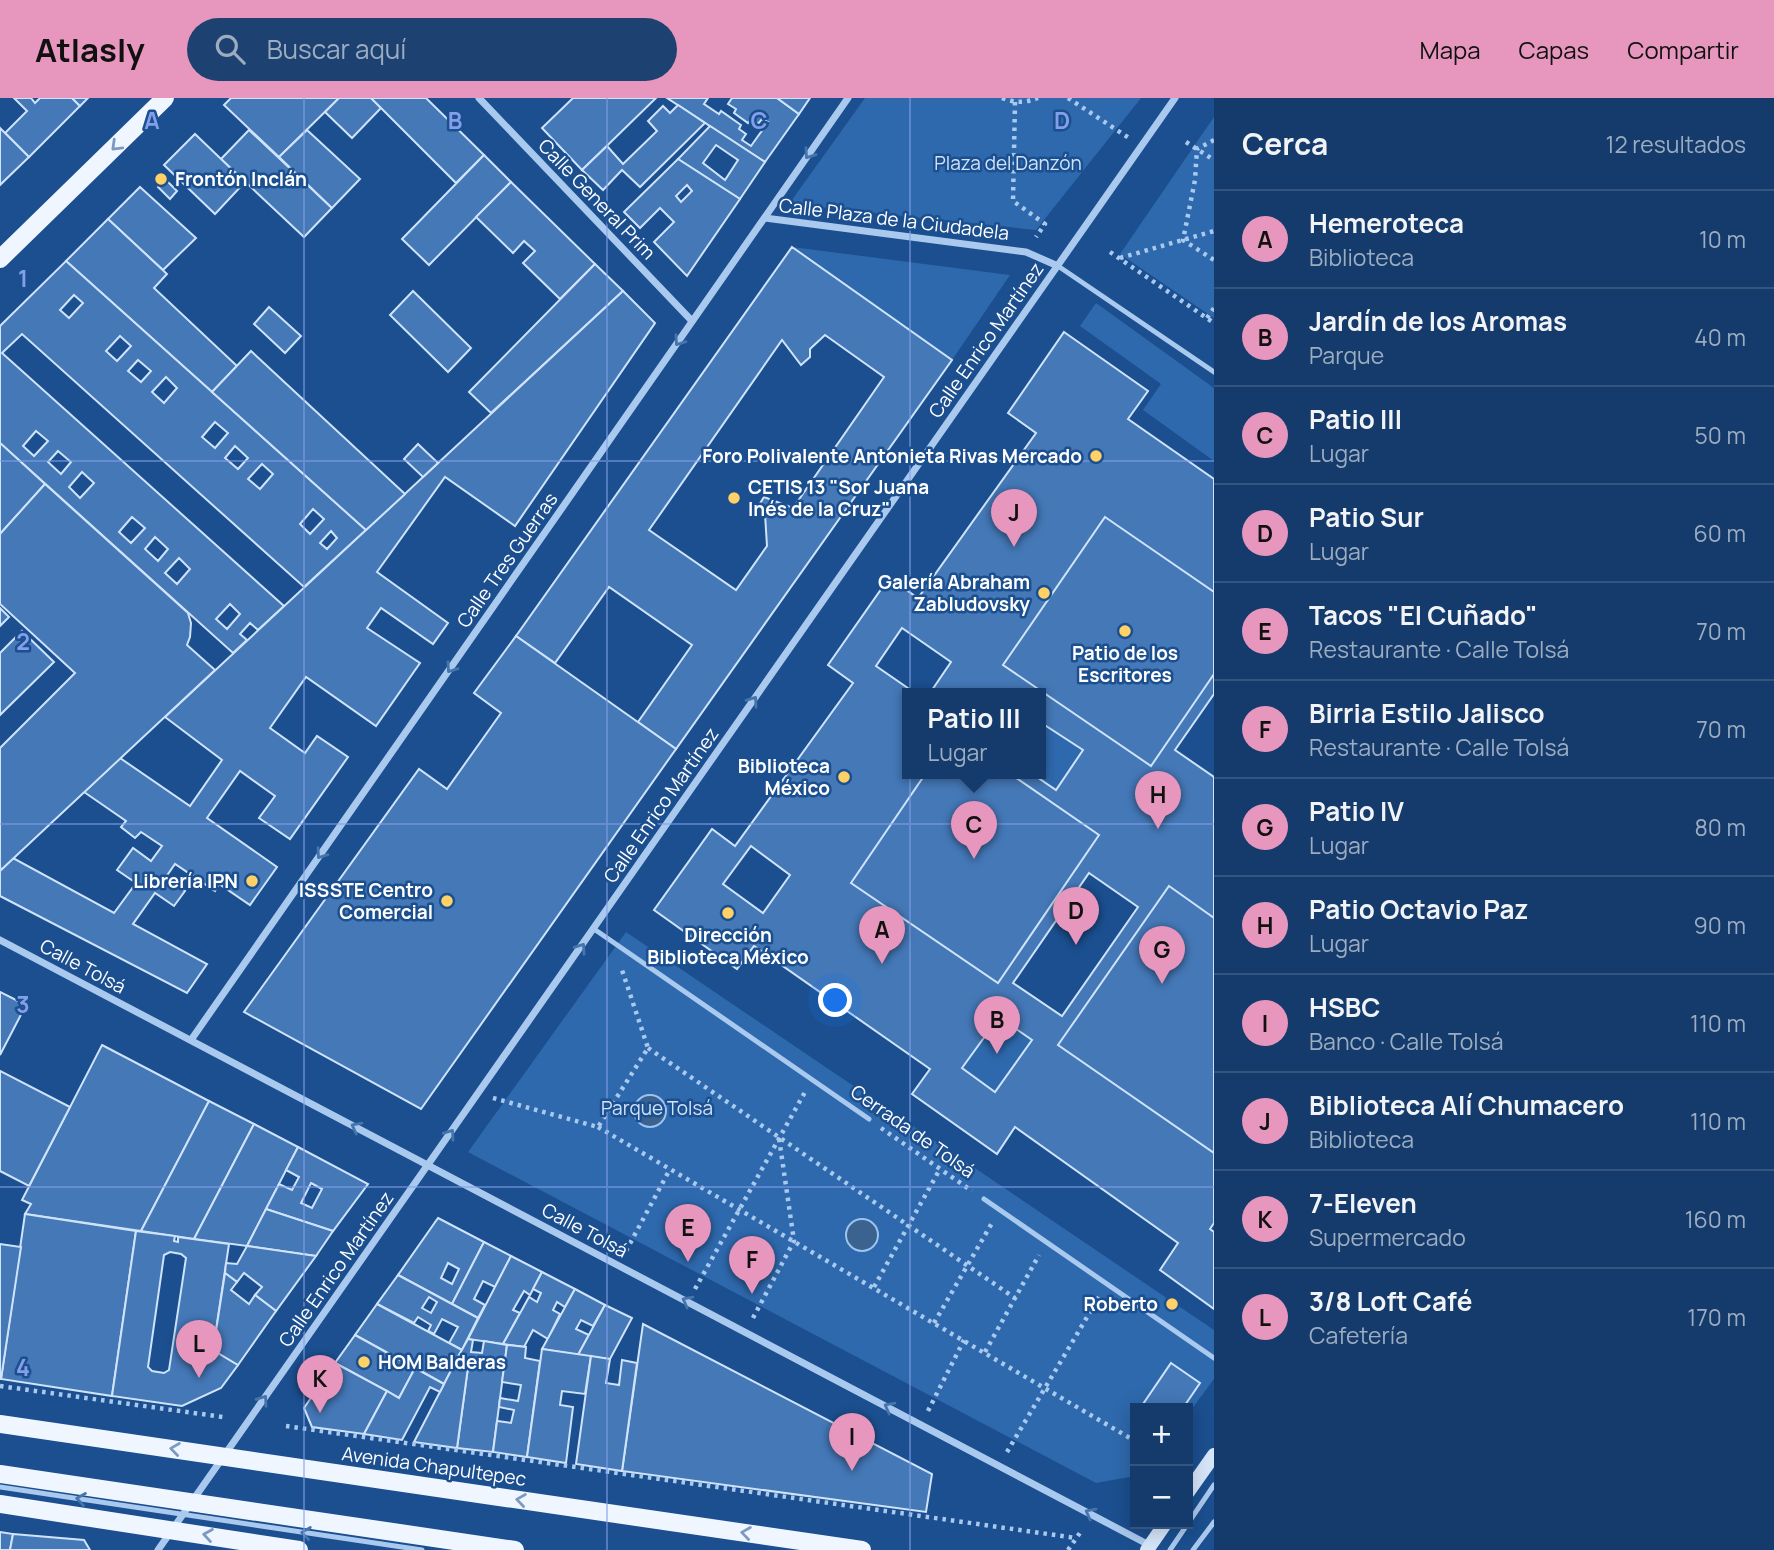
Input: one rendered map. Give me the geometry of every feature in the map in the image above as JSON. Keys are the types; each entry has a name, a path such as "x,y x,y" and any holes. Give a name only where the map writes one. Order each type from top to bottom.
{"main road":[{"path":"0,260 165,98"},
{"name":"Avenida Chapultepec","path":"0,1424 862,1550"},
{"path":"1193,1485 1214,1455"},
{"path":"0,1474 182,1516 299,1550"},
{"path":"0,1504 182,1516 515,1550"},
{"path":"1150,1548 1163,1529"}],"street":[{"name":"Calle General Prim","path":"479,98 692,321"},
{"name":"Calle Tres Guerras","path":"191,1040 848,98"},
{"name":"Calle Enrico Martínez","path":"158,1550 1175,98"},
{"name":"Calle Plaza de la Ciudadela","path":"765,218 1026,252 1058,266"},
{"name":"Calle Tolsá","path":"0,940 999,1465 1150,1548"}],"lane":[{"path":"1058,266 1214,372"},
{"name":"Cerrada de Tolsá","path":"594,929 869,1119"},
{"name":"Cerrada de Tolsá","path":"984,1199 1214,1358"},
{"path":"1170,1550 1214,1485"},
{"path":"0,1487 422,1550"},
{"path":"1193,1550 1214,1522"}],"path":[{"path":"1002,98 1015,102 1028,102 1038,98"},
{"path":"1068,98 1142,146"},
{"path":"1015,102 1013,201 1045,224"},
{"path":"1197,149 1214,140"},
{"path":"1186,142 1214,160"},
{"path":"1183,240 1195,180 1197,149"},
{"path":"1119,258 1214,231"},
{"path":"1183,240 1214,260"},
{"path":"1110,252 1214,323"},
{"path":"1207,318 1214,308"},
{"path":"612,942 648,1048 1015,1298"},
{"path":"598,1127 648,1048"},
{"path":"688,1301 812,1080"},
{"path":"479,1094 598,1127 1130,1438"},
{"name":"Cerrada de Tolsá","path":"869,1119 984,1199"},
{"path":"746,1332 794,1241 779,1138"},
{"path":"618,1265 670,1169"},
{"path":"874,1287 940,1169"},
{"path":"934,1323 999,1210"},
{"path":"985,1352 1046,1242"},
{"path":"999,1465 1107,1284"},
{"path":"921,1424 964,1340"},
{"path":"0,1386 223,1417"},
{"path":"286,1426 1076,1538"},
{"path":"1068,1550 1085,1526"}],"green space":[{"name":"Plaza del Danzón","path":"865,98 1141,98 1036,230 789,204"},
{"path":"1214,117 1214,318 1120,254"},
{"path":"792,247 1010,275 952,360"},
{"path":"1096,303 1214,388 1214,461 1143,410 1161,384 1080,326"},
{"path":"1046,725 1083,750 1056,790 1040,779 1046,779"},
{"name":"Parque Tolsá","path":"626,932 1214,1330 1214,1379 1193,1407 1193,1403 1130,1403 1130,1477 1096,1483 468,1152"},
{"path":"999,1017 1032,1040 995,1092 962,1068"}],"shaded area":[{"path":"650,1095 662,1099 666,1111 662,1123 650,1127 638,1123 634,1111 638,1099"},
{"path":"862,1219 874,1223 878,1235 874,1247 862,1251 850,1247 846,1235 850,1223"}],"building":[{"path":"14,98 31,98 35,103 40,98 72,98 80,106 29,157 5,133 27,111"},
{"path":"72,98 88,98 80,106"},
{"path":"231,98 339,98 279,157 224,105"},
{"path":"339,98 371,98 381,108 352,138 325,112"},
{"path":"371,98 426,98 484,155 456,183"},
{"path":"573,98 656,98 582,170 542,128"},
{"path":"667,98 708,98 704,104 719,114 721,111 741,125 739,129 746,134 742,140 751,146 768,122 762,119 758,124 751,119 748,123 734,113 736,109 728,104 732,98 777,98 799,114 765,162"},
{"path":"777,98 810,98 799,114"},
{"path":"678,105 705,123 640,187 622,170 603,190 582,170 607,146 623,164 657,131 648,121 663,106 670,113"},
{"path":"710,126 765,162 740,199 678,159","holes":["716,145 738,160 725,180 703,163"]},
{"path":"0,128 29,157 0,185"},
{"path":"249,130 332,208 304,237 221,159"},
{"path":"307,130 360,179 332,208 279,157"},
{"path":"195,134 245,182 215,214 164,165"},
{"path":"484,155 511,182 429,265 402,239"},
{"path":"678,159 740,199 687,276 654,242 674,222 660,208 640,228 624,212","holes":["687,185 692,191 681,202 676,196"]},
{"path":"165,179 177,191 170,199 158,187"},
{"path":"511,182 595,264 560,299 523,263 535,251 524,241 513,253 476,217"},
{"path":"140,187 196,238 163,270 108,219"},
{"path":"108,219 167,274 154,288 237,366 212,392 66,261"},
{"name":"CETIS 13 \"Sor Juana Inés de la Cruz\"","path":"792,247 952,360 676,749 638,722 692,645 609,587 555,663 516,636","holes":["825,335 884,377 793,508 764,497 759,505 765,514 767,546 736,590 649,530 782,340 801,365 810,357 810,349"]},
{"path":"66,261 366,530 304,587 22,334 2,353 284,606 258,630 250,623 240,634 247,640 233,653 0,443 0,326","holes":["74,295 83,303 69,318 60,310","120,336 131,346 117,361 106,351","138,360 151,371 141,382 128,371","166,377 177,388 164,403 152,392","215,422 228,433 215,448 202,437","36,431 48,441 34,456 23,446","235,446 248,458 238,469 225,458","58,451 71,462 61,474 48,462","262,464 273,474 260,489 248,479","82,472 94,483 80,498 69,487","313,509 324,519 310,534 300,524","132,517 145,528 131,543 119,532","331,531 337,538 327,549 320,543","155,537 168,549 158,561 145,549","179,558 190,569 177,584 165,573","230,604 240,614 227,629 216,619"]},
{"path":"595,264 623,291 491,413 469,392"},
{"path":"413,291 471,348 448,372 390,315"},
{"path":"623,291 655,323 515,526 445,477 377,572 448,623 433,644 381,608 367,628 420,663 376,726 306,677 270,728 305,753 317,736 348,757 290,839 259,818 275,796 240,771 207,818 277,867 250,905 219,884 215,891 175,864 166,877 185,891 174,906 155,893 133,924 207,964 187,993 0,896 0,871 13,858 114,913 136,883 117,870 133,848 151,861 162,846 141,832 135,838 121,827 126,821 84,792 120,758 190,806 222,760 165,717"},
{"path":"269,307 301,336 285,353 254,324"},
{"path":"1064,332 1148,391 1128,419 1214,479 1214,605 1105,530 1015,663 1148,754 1214,657 1214,694 1175,750 1214,777 1214,926 1172,897 1071,1042 1214,1142 1214,1223 1210,1229 1214,1232 1214,1309 1160,1270 1178,1243 1015,1127 997,1154 912,1094 930,1069 754,946 737,969 654,910 712,829 735,846 853,683 828,665 889,578 918,598 1036,433 1008,413","holes":["902,628 951,662 933,688 1046,688 1046,726 1083,750 1056,790 1040,779 999,779 1086,839 995,971 862,880 931,779 902,779 902,688 908,688 876,666","751,846 790,875 763,913 723,884","1089,873 1138,907 1062,1016 1013,983","999,1017 1032,1040 995,1092 962,1068"]},
{"path":"251,351 405,494 366,530 212,392"},
{"path":"0,443 45,484 0,534"},
{"path":"418,444 438,463 423,477 404,459"},
{"path":"45,484 188,613 191,623 187,645 215,670 2,869 0,748 75,673 0,604 0,534"},
{"name":"Patio de los Escritores","path":"1105,517 1214,592 1214,674 1151,766 1046,694 1046,688 1037,688 1003,665"},
{"path":"0,608 9,617 0,626"},
{"path":"22,631 54,662 0,715 0,653"},
{"name":"ISSSTE Centro Comercial","path":"516,636 676,749 421,1109 244,1012 419,769 447,789 501,713 474,693"},
{"path":"922,779 1018,779 1099,835 998,983 851,883"},
{"path":"1169,886 1214,918 1214,1153 1058,1045"},
{"path":"0,992 26,1005 0,1055"},
{"path":"102,1045 209,1101 141,1231 25,1214 31,1204 22,1200"},
{"path":"0,1071 70,1107 29,1186 0,1171"},
{"path":"209,1101 254,1124 194,1239 141,1231"},
{"path":"254,1124 298,1147 247,1246 194,1239"},
{"path":"298,1147 368,1184 333,1231 266,1209 279,1184 292,1190 299,1177 286,1170","holes":["311,1183 322,1189 312,1208 301,1203"]},
{"path":"266,1209 333,1231 316,1256 247,1246"},
{"path":"25,1214 136,1231 112,1396 1,1379"},
{"path":"438,1218 484,1242 452,1304 398,1275","holes":["448,1263 459,1269 452,1284 441,1278"]},
{"path":"136,1231 175,1236 174,1241 178,1242 178,1237 229,1244 213,1350 238,1365 221,1388 182,1406 112,1396","holes":["170,1252 186,1258 169,1370 164,1373 152,1371 148,1367 164,1255"]},
{"path":"484,1242 511,1256 495,1287 483,1281 474,1299 485,1305 478,1318 452,1304"},
{"path":"0,1244 21,1247 1,1379 0,1379"},
{"path":"247,1246 316,1256 276,1311 255,1295 262,1287 244,1273 237,1282 225,1273 226,1263 237,1264"},
{"path":"511,1256 542,1272 530,1295 524,1291 513,1310 520,1313 503,1344 468,1339"},
{"path":"542,1272 575,1289 565,1307 557,1302 553,1310 560,1314 548,1339 533,1330 524,1347 503,1344 529,1297 537,1302 541,1293 533,1289"},
{"path":"225,1273 237,1282 231,1290 249,1304 255,1295 276,1311 238,1365 213,1350"},
{"path":"398,1275 478,1318 462,1350 449,1343 458,1327 442,1319 434,1334 428,1331 431,1325 418,1317 414,1323 377,1304","holes":["429,1297 437,1302 431,1313 422,1308"]},
{"path":"575,1289 605,1305 593,1326 581,1320 576,1329 589,1335 578,1355 542,1349"},
{"path":"377,1304 462,1350 444,1384 355,1335"},
{"path":"605,1305 632,1318 610,1359 578,1355"},
{"path":"643,1324 932,1474 926,1512 622,1471"},
{"path":"355,1335 415,1368 399,1398 335,1363"},
{"path":"468,1339 473,1340 471,1352 482,1353 484,1341 507,1345 493,1452 457,1448 469,1360 459,1355"},
{"path":"507,1345 526,1347 525,1358 540,1361 527,1457 493,1452 497,1421 511,1423 514,1410 499,1407 500,1398 518,1401 521,1385 502,1382"},
{"path":"542,1349 591,1356 585,1394 562,1391 560,1405 573,1407 566,1463 527,1457"},
{"path":"459,1355 469,1360 457,1448 414,1442"},
{"path":"591,1356 610,1359 606,1383 619,1385 622,1360 637,1363 622,1471 576,1464"},
{"path":"335,1363 387,1391 364,1434 312,1427 304,1408"},
{"path":"1171,1363 1200,1383 1186,1403 1144,1403"},
{"path":"415,1368 444,1384 440,1392 430,1387 402,1440 364,1434 387,1391 399,1398"},
{"path":"0,1532 13,1534 10,1550 0,1550"},
{"path":"13,1534 84,1540 90,1550 10,1550"}],"place":[{"name":"Frontón Inclán","path":"161,179"},
{"name":"Foro Polivalente Antonieta Rivas Mercado","path":"1096,456"},
{"name":"CETIS 13 \"Sor Juana Inés de la Cruz\"","path":"734,498"},
{"name":"Biblioteca Alí Chumacero","path":"1014,547"},
{"name":"Galería Abraham Zabludovsky","path":"1044,593"},
{"name":"Patio de los Escritores","path":"1125,631"},
{"name":"Biblioteca México","path":"844,777"},
{"name":"Patio Octavio Paz","path":"1158,829"},
{"name":"Patio III","path":"974,859"},
{"name":"Librería IPN","path":"252,881"},
{"name":"ISSSTE Centro Comercial","path":"447,901"},
{"name":"Dirección Biblioteca México","path":"728,913"},
{"name":"Patio Sur","path":"1076,945"},
{"name":"Hemeroteca","path":"882,964"},
{"name":"Patio IV","path":"1162,984"},
{"name":"Jardín de los Aromas","path":"997,1054"},
{"name":"Tacos \"El Cuñado\"","path":"688,1262"},
{"name":"Birria Estilo Jalisco","path":"752,1294"},
{"name":"Roberto","path":"1172,1304"},
{"name":"HOM Balderas","path":"364,1362"},
{"name":"3/8 Loft Café","path":"199,1378"},
{"name":"7-Eleven","path":"320,1413"},
{"name":"HSBC","path":"852,1471"}]}
